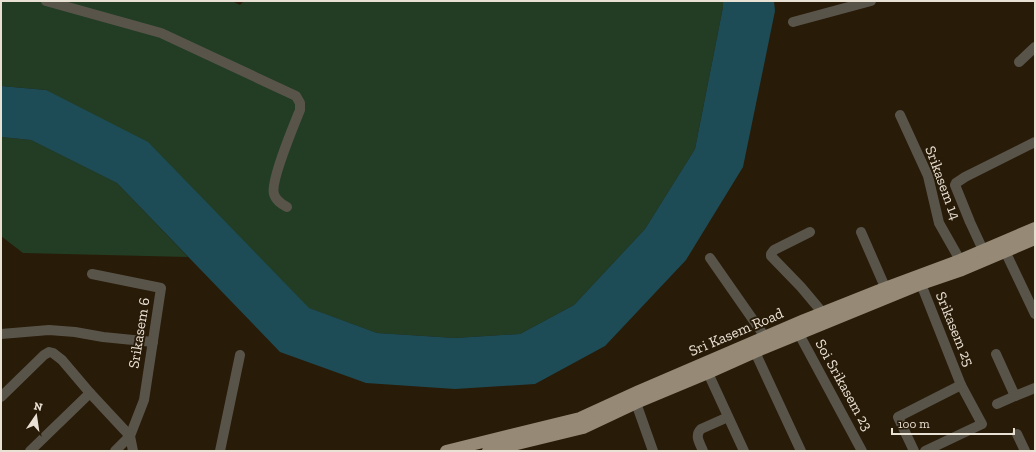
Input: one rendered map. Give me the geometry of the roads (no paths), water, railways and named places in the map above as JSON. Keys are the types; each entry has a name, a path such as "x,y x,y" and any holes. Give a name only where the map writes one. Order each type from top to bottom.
{"main road":[{"name":"Sri Kasem Road","path":"488,451 507,449 583,428 595,417 765,337 822,312 960,260 1035,228"},
{"name":"Sri Kasem Road","path":"446,451 580,418 595,417 636,403 755,352 921,284 962,270 1005,251 1034,242"}],"street":[{"path":"46,1 161,33 296,96 300,103 300,110 279,166 273,190 274,196 279,202 287,207"},
{"path":"793,22 871,1"},
{"path":"1019,62 1035,47"},
{"name":"Srikasem 14","path":"900,115 928,176 939,223 960,260"},
{"path":"983,250 955,185 965,177 1035,142"},
{"path":"810,232 774,250 771,256 801,287 822,312"},
{"path":"861,232 885,288"},
{"path":"1005,251 1035,314"},
{"path":"710,258 765,337"},
{"name":"Srikasem 6","path":"92,274 161,288 144,400 130,436"},
{"name":"Srikasem 25","path":"921,284 961,385 982,424 925,451"},
{"path":"1,334 49,330 153,342"},
{"name":"Soi Srikasem 23","path":"799,334 862,451"},
{"path":"1,397 44,355 49,352 53,353 62,360 130,436 134,451"},
{"path":"755,352 801,451"},
{"path":"996,354 1015,396"},
{"path":"220,451 240,355"},
{"path":"708,373 744,451"},
{"name":"Srikasem 25","path":"914,451 898,417 961,385"},
{"path":"997,404 1035,388"},
{"path":"30,451 90,393"},
{"path":"636,403 653,451"},
{"path":"703,451 697,437 698,432 701,429 728,417"},
{"path":"1017,434 1025,451"},
{"path":"115,451 130,436"}],"water":[{"path":"723,1 774,1 775,11 743,167 686,260 605,346 535,384 455,389 366,383 280,352 117,183 31,140 1,137 1,86 46,90 148,142 309,308 377,333 455,338 520,334 574,305 645,229 695,149"}]}
